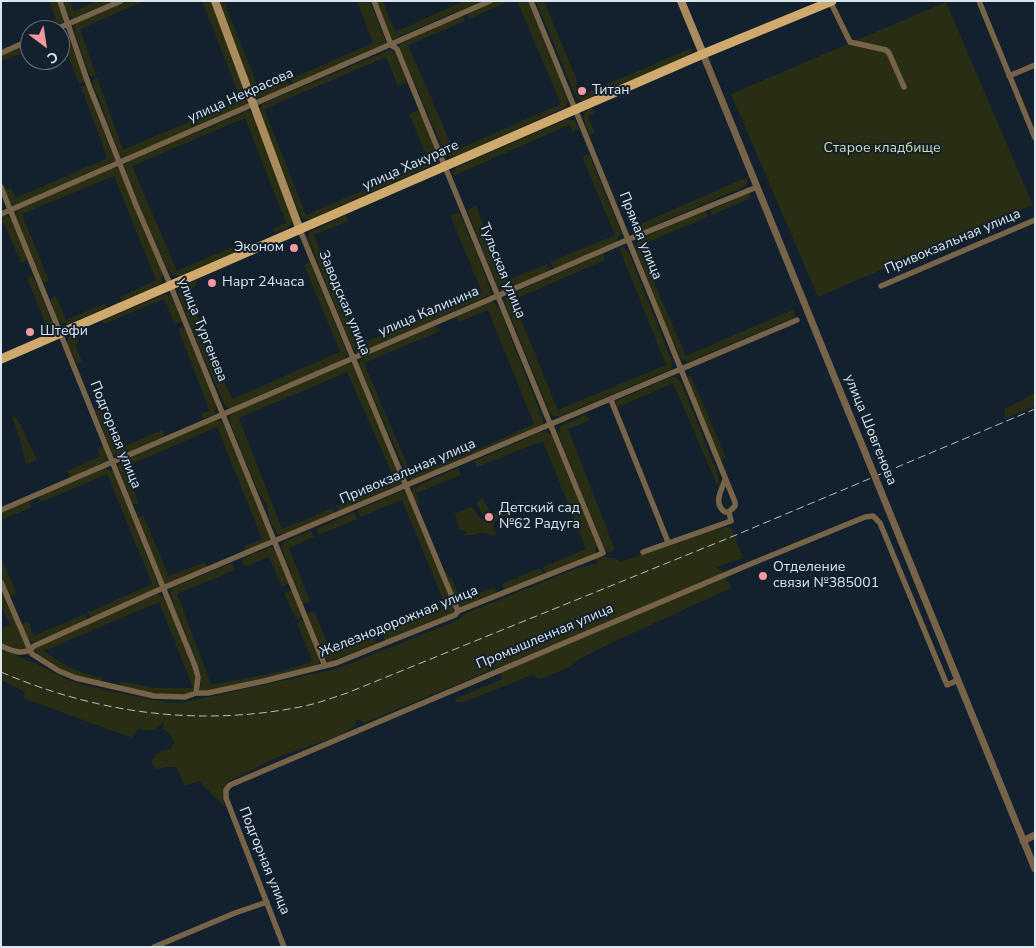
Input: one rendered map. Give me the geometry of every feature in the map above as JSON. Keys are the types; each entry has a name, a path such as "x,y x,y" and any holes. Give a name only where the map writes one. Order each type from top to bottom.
{"main road":[{"name":"Заводская улица","path":"215,1 300,230"},
{"name":"улица Шовгенова","path":"681,1 703,54"},
{"name":"улица Хакурате","path":"1,359 703,54 831,1"}],"street":[{"name":"улица Тургенева","path":"60,1 67,20"},
{"path":"70,23 121,1"},
{"name":"Тульская улица","path":"374,1 391,45 396,49 446,166 603,553"},
{"name":"улица Некрасова","path":"1,214 490,1"},
{"name":"Прямая улица","path":"531,1 734,502 735,506 729,512"},
{"path":"831,1 850,42 886,50 904,87"},
{"path":"979,1 1035,138"},
{"name":"улица Тургенева","path":"70,29 119,163 326,666"},
{"path":"1,53 20,44"},
{"name":"улица Шовгенова","path":"703,54 1035,869"},
{"path":"1009,76 1035,65"},
{"name":"Подгорная улица","path":"1,187 195,666 198,678 196,693"},
{"name":"улица Калинина","path":"1,510 628,240 757,187"},
{"name":"Привокзальная улица","path":"881,286 1035,220"},
{"name":"Заводская улица","path":"300,230 458,611"},
{"name":"Привокзальная улица","path":"30,650 34,646 163,588 276,542 797,320"},
{"path":"611,400 668,542"},
{"path":"643,552 730,520 729,512 722,510 718,506 718,500 725,480"},
{"name":"Промышленная улица","path":"230,785 748,564 873,516 880,522 947,685 958,680"},
{"name":"Железнодорожная улица","path":"30,650 32,654 59,671 76,678 154,696 185,697 196,693 208,693 326,666 447,619 458,611 603,553"},
{"path":"1,582 30,650 23,653 11,651 1,646"},
{"name":"Подгорная улица","path":"230,785 226,790 226,798 284,947"},
{"path":"1024,841 1035,834"},
{"path":"154,947 235,913 267,902"}],"green space":[{"path":"49,1 57,1 64,20 54,20 56,19"},
{"path":"63,1 70,1 74,11 97,1 114,1 73,18 68,16"},
{"path":"129,1 144,1 80,29 96,75 90,77 74,26 78,22"},
{"path":"202,1 212,1 248,101 246,106 124,158 120,156 93,84 93,80 97,77 123,150 241,100"},
{"path":"219,1 224,1 260,92 287,81 290,86 268,96 254,96"},
{"path":"357,1 370,1 386,43 293,85 291,79 373,43"},
{"path":"376,1 383,1 395,32 464,1 481,1 393,39 390,37"},
{"path":"495,1 509,1 469,19 467,13"},
{"path":"517,1 528,1 568,101 566,107 451,157 445,154 400,49 400,44 462,15 465,21 408,45 454,151 561,104"},
{"path":"536,1 544,1 578,83 575,84 580,96 691,48 692,51 688,56 582,101 576,97"},
{"name":"Старое кладбище","path":"946,2 1033,205 818,297 731,94"},
{"path":"70,41 85,81 79,84 70,60"},
{"path":"20,47 20,54 1,61 1,56"},
{"path":"390,50 395,53 407,82 398,86 386,57 264,109 306,215 429,162 409,114 419,110 439,162 311,219 303,219 259,111 264,103"},
{"path":"86,85 115,161 15,205 11,203 5,190 11,188 16,198 107,158 81,87"},
{"path":"592,108 595,114 588,116 595,133 589,135 583,117 585,112"},
{"path":"247,111 253,114 293,222 287,229 273,232 272,229 286,223 245,118 132,166 177,271 237,245 240,250 180,276 173,275 167,268 138,203 124,165"},
{"path":"571,119 575,121 579,129 573,132 569,125 453,176 454,169 462,165"},
{"path":"589,154 621,232 616,242 554,269 550,262 615,235 582,157"},
{"path":"116,168 119,170 163,274 162,282 121,301 120,297 156,280 114,176 22,214 49,281 43,283 16,217 17,210"},
{"path":"748,177 747,184 742,188 643,230 640,224"},
{"path":"749,193 751,198 712,215 710,210"},
{"path":"476,206 506,281 547,264 550,271 500,291 467,210"},
{"path":"705,211 708,217 641,245 657,289 686,356 794,309 795,317 688,362 681,358 659,311 635,247 638,239"},
{"path":"459,212 492,294 356,353 352,348 308,238 310,232 346,215 348,221 314,235 359,345 482,292 450,215"},
{"path":"1,216 11,219 28,260 21,263 4,223 1,224"},
{"path":"623,247 629,253 672,362 671,369 556,417 551,414 547,406 505,299 508,295 603,254 605,260 513,300 558,410 666,365 619,248"},
{"path":"310,262 348,355 344,359 230,408 226,407 179,297 179,289 196,280 198,285 186,290 232,399 340,352 304,265"},
{"path":"33,276 53,324 52,329 48,331 27,278"},
{"path":"166,294 172,298 182,322 175,324 164,299 104,324 103,320"},
{"path":"56,296 66,320 106,303 107,307 68,324 59,322 50,299"},
{"path":"492,301 500,310 543,420 543,425 411,480 359,365 360,361 365,356 435,326 440,331 364,363 412,476 488,445 534,424 488,310 459,322 456,317"},
{"path":"184,327 216,403 215,414 203,419 201,414 209,411 209,409 178,329"},
{"path":"76,333 79,342 75,344 82,362 77,364 67,342 70,335"},
{"path":"348,363 353,364 402,483 339,511 337,506 395,480 347,372 239,418 282,529 333,508 335,513 284,534 277,534 269,518 267,505 259,493 229,417 232,413"},
{"path":"691,376 726,457 719,460 687,378"},
{"path":"671,377 675,377 681,382 719,477 718,487 673,383 616,408 616,401"},
{"path":"1035,393 1035,406 1004,419 1005,409"},
{"path":"100,407 118,449 162,430 165,436 120,456 115,456 112,453 95,410"},
{"path":"585,415 590,420 568,429 615,550 608,553 605,551 558,433 561,426"},
{"path":"15,416 37,460 26,464 12,417"},
{"path":"217,419 225,427 270,538 246,552 244,546 262,539 217,427 125,467 139,504 132,504 118,467 122,461"},
{"path":"544,431 551,434 553,438 597,546 595,554 546,573 543,567 586,549 543,441 477,467 474,461"},
{"path":"104,446 108,455 107,461 70,478 67,471 100,456 97,449"},
{"path":"105,468 114,472 159,587 91,618 87,613 152,584 107,474 41,502 39,498 41,495"},
{"path":"458,468 461,475 416,493 419,502 417,503 411,493 413,488"},
{"path":"402,491 407,493 454,608 453,614 385,641 382,634 446,607 402,500 360,517 358,510"},
{"path":"483,498 490,514 483,516 476,502"},
{"path":"29,501 32,507 1,520 1,512"},
{"path":"519,502 528,502 531,508 521,508 496,520 493,526 496,535 492,536 481,533 466,535 466,532 459,529 455,513 472,507 482,520 491,518 501,507"},
{"path":"354,512 357,519 319,535 316,529"},
{"path":"143,515 169,576 205,562 207,568 165,584 163,583 137,518"},
{"path":"731,526 743,558 715,568 723,571 731,588 609,644 579,659 570,667 540,679 532,675 464,702 456,702 455,699 502,679 501,666 364,723 357,719 355,725 341,735 278,757 227,782 222,798 225,807 199,781 185,786 176,767 157,769 151,763 159,753 171,749 174,742 170,734 163,729 164,722 152,730 138,729 132,738 23,698 25,692 1,680 1,649 37,664 68,680 91,687 171,703 186,702 336,669 458,620 467,613 578,568 598,563 596,559 599,557 615,558 620,562 709,530"},
{"path":"311,531 314,537 289,548 310,601 303,604 281,547 285,541"},
{"path":"270,547 275,549 289,583 282,587 269,557 244,567 242,559"},
{"path":"1,557 17,594 9,597 1,576"},
{"path":"232,563 235,570 177,594 211,684 284,671 312,661 297,623 304,619 320,660 318,665 208,691 200,690 201,676 170,592 172,588"},
{"path":"540,568 543,574 504,590 502,584"},
{"path":"447,572 450,578 452,578 461,601 494,587 497,593 460,607 445,573"},
{"path":"1,589 26,648 23,651 1,644 1,629 10,625 1,606"},
{"path":"291,590 302,617 296,620 284,593"},
{"path":"158,594 166,599 196,674 194,690 187,695 154,694 119,687 120,681 155,688 193,688 159,602 44,651 72,668 102,678 102,684 57,668 35,652 37,646"},
{"path":"314,611 332,654 375,637 377,644 329,662 324,657 306,614"},
{"path":"85,614 87,620 35,642 27,639 21,625 28,622 34,636"}],"railway":[{"path":"1,672 73,698 110,706 185,716 261,713 312,704 347,693 736,535 1035,409"}],"place":[{"name":"Титан","path":"582,91"},
{"name":"Эконом","path":"294,248"},
{"name":"Нарт 24часа","path":"212,283"},
{"name":"Штефи","path":"30,332"},
{"name":"Детский сад №62 Радуга","path":"489,517"},
{"name":"Отделение связи №385001","path":"763,576"}]}
